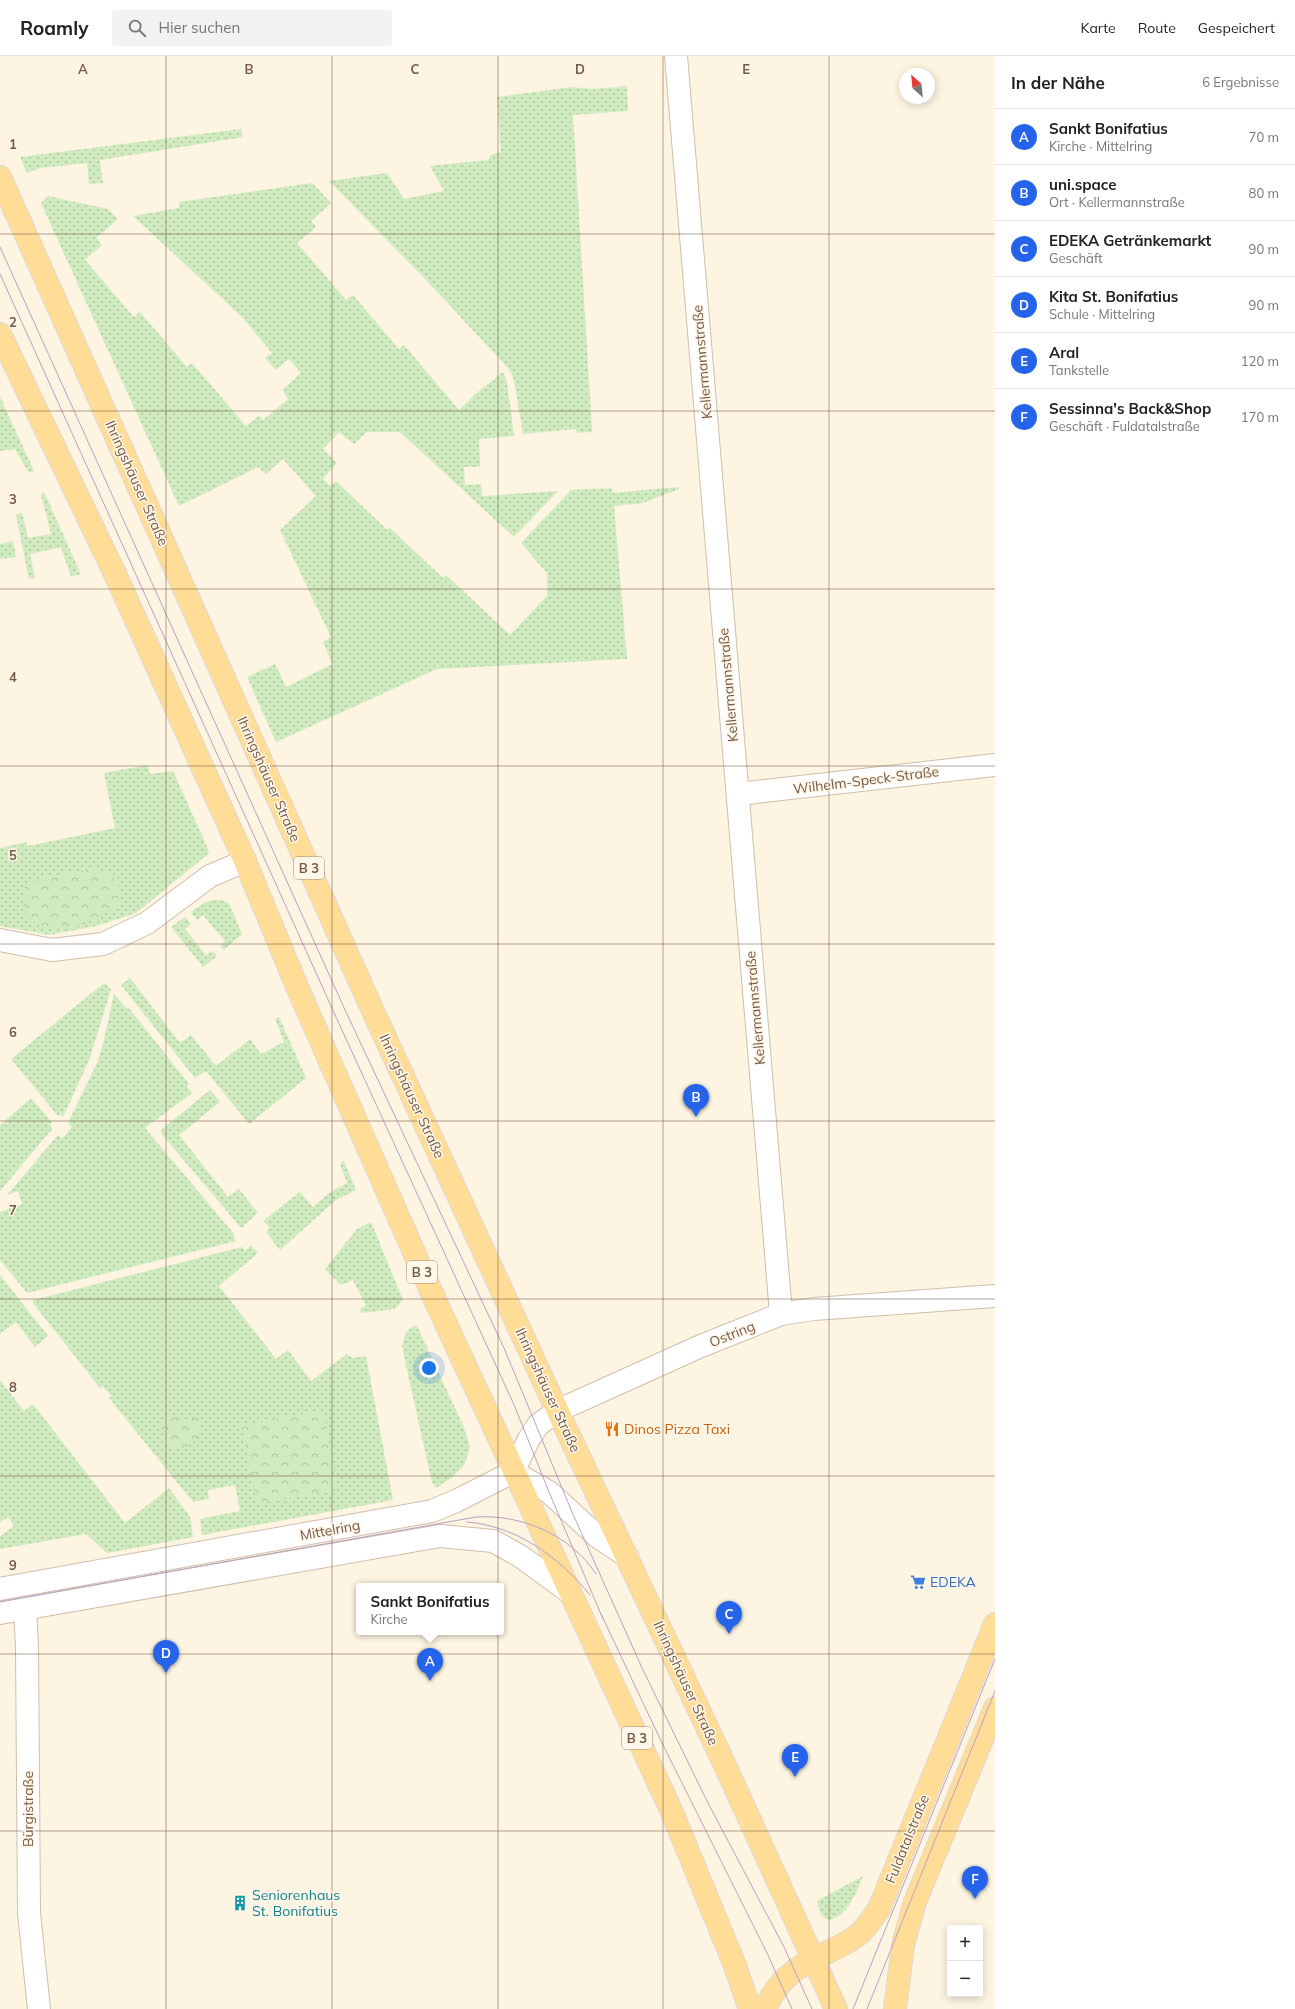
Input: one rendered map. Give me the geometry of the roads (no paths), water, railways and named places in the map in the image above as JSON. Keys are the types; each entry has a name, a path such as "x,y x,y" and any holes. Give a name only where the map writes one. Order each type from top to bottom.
{"main road":[{"name":"Ihringshäuser Straße","path":"0,178 368,1000 836,2009"},
{"name":"B 3","path":"0,334 116,576 245,861 298,989 438,1307 568,1591 671,1810 734,1963 750,2009"},
{"name":"Fuldatalstraße","path":"764,2009 781,1982 813,1958 838,1947 859,1934 879,1909 995,1624"},
{"path":"895,2009 903,1945 915,1902 995,1708"}],"street":[{"name":"Kellermannstraße","path":"676,56 781,1314"},
{"name":"Wilhelm-Speck-Straße","path":"738,794 995,765"},
{"path":"0,940 52,950 103,944 147,923 210,876 245,861"},
{"name":"Ostring","path":"513,1472 529,1439 538,1425 557,1410 701,1346 781,1314 814,1309 995,1296"},
{"path":"513,1472 549,1492 598,1538 627,1556"},
{"name":"Mittelring","path":"0,1589 432,1510 456,1501 513,1472"},
{"name":"Mittelring","path":"0,1613 440,1536 493,1541 520,1556 568,1591"},
{"name":"Bürgistraße","path":"25,1608 27,1647 29,1913 39,2009"}],"tram line":[{"path":"0,247 346,1012 504,1348 572,1512 643,1670 708,1803 784,1947 812,2009"},
{"path":"0,274 336,1017 515,1407 603,1619"},
{"path":"0,1602 476,1517 510,1519 527,1523 544,1530 573,1548 586,1560 596,1574"},
{"path":"467,1522 503,1530 536,1546 565,1568 590,1595"},
{"path":"601,1614 662,1743 768,1955 792,2009"},
{"path":"853,2009 995,1659"},
{"path":"867,2009 995,1691"}],"place":[{"name":"uni.space","path":"696,1117"},
{"name":"Dinos Pizza Taxi","path":"612,1429"},
{"name":"EDEKA","path":"918,1582"},
{"name":"EDEKA Getränkemarkt","path":"729,1634"},
{"name":"Kita St. Bonifatius","path":"166,1673"},
{"name":"Sankt Bonifatius","path":"430,1681"},
{"name":"Aral","path":"795,1777"},
{"name":"Sessinna's Back&Shop","path":"975,1899"},
{"name":"Seniorenhaus St. Bonifatius","path":"240,1903"}]}
